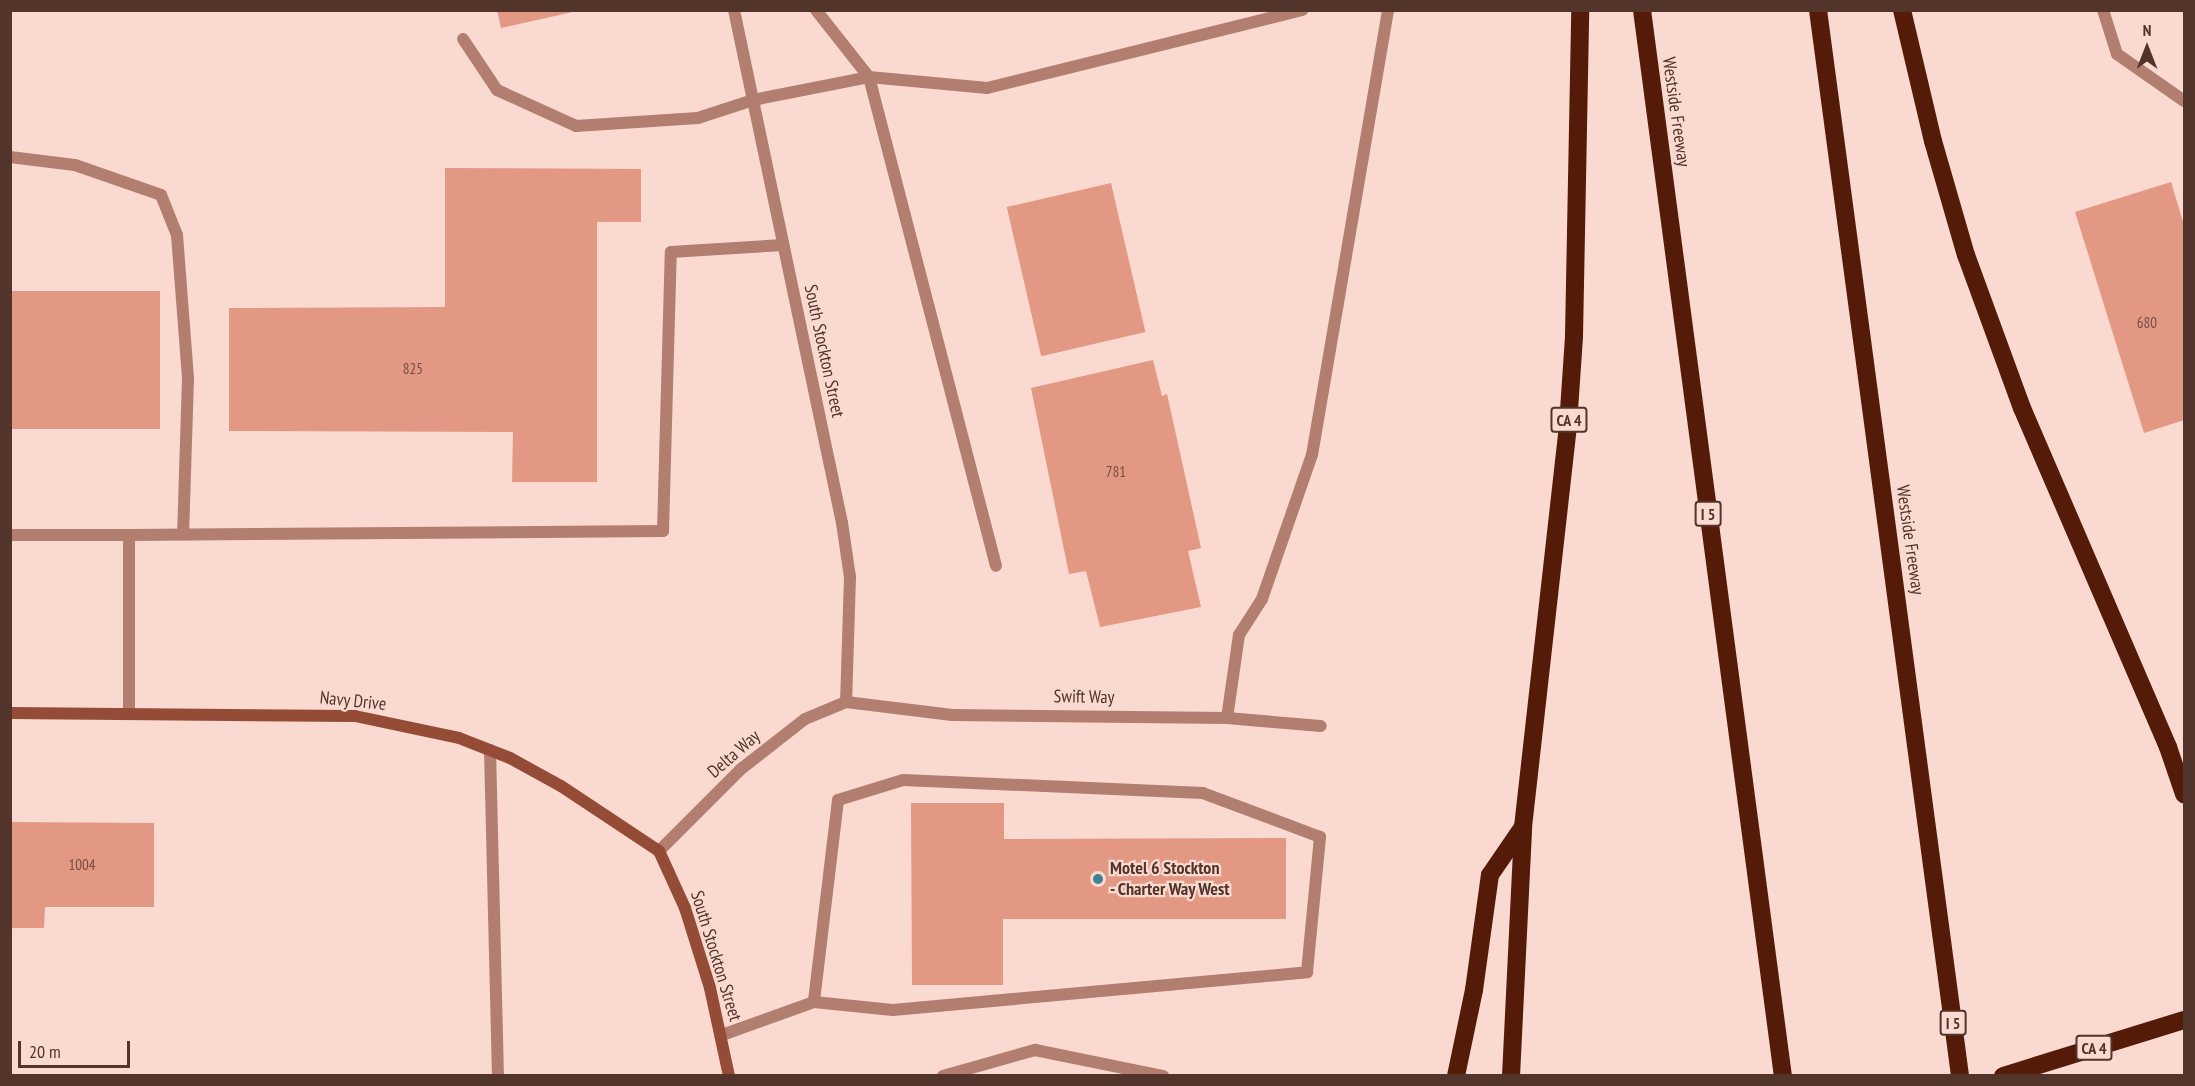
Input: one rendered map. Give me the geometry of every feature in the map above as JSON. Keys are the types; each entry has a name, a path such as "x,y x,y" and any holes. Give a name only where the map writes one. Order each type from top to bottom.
{"highway":[{"name":"CA 4","path":"1523,827 1568,425 1579,182 1580,10"},
{"name":"Westside Freeway","path":"1642,10 1783,1076"},
{"name":"Westside Freeway","path":"1818,10 1960,1076"},
{"path":"1902,10 1933,141 1974,277 2022,408 2168,747 2184,794"},
{"path":"2168,747 2184,768"},
{"path":"1456,1076 1474,990 1490,875 1523,827"},
{"path":"1511,1076 1523,827"},
{"name":"CA 4","path":"2003,1076 2184,1020"}],"street":[{"name":"South Stockton Street","path":"734,10 850,577 846,702"},
{"path":"816,10 869,77 996,566"},
{"path":"463,39 497,90 576,126 698,118 753,100 869,77 987,87 1302,10"},
{"path":"1227,718 1239,635 1262,599 1312,455 1388,10"},
{"path":"2103,10 2117,54 2184,101"},
{"path":"10,157 75,165 161,195 177,236 188,378 183,534"},
{"path":"10,535 663,531 671,252 783,245"},
{"path":"129,535 129,713"},
{"name":"Swift Way","path":"846,702 952,715 1227,718 1321,726"},
{"name":"Delta Way","path":"659,851 741,769 805,719 846,702"},
{"name":"Navy Drive","path":"10,714 355,716 459,738 490,750 561,786 659,851"},
{"path":"490,750 498,1076"},
{"path":"722,1035 814,1002 894,1010 1307,972 1320,837 1203,793 903,780 838,800 814,1002"},
{"name":"South Stockton Street","path":"659,851 685,908 722,1035 729,1076"},
{"path":"943,1076 1035,1050 1163,1076"}],"building":[{"path":"497,10 577,10 577,11 501,28"},
{"path":"445,168 641,169 641,222 597,222 597,482 512,482 513,432 229,431 229,308 445,307"},
{"path":"2171,182 2184,225 2184,420 2144,433 2075,212"},
{"path":"1111,183 1145,332 1041,356 1007,207"},
{"path":"10,291 160,291 160,429 10,429"},
{"path":"1153,360 1162,396 1167,394 1201,548 1188,551 1201,607 1100,627 1086,571 1069,574 1031,388"},
{"name":"Motel 6 Stockton - Charter Way West","path":"911,803 1004,803 1004,839 1286,838 1286,919 1003,919 1003,985 912,985"},
{"path":"10,822 154,823 154,907 45,907 44,928 10,928"}],"place":[{"name":"Motel 6 Stockton - Charter Way West","path":"1098,879"}]}
